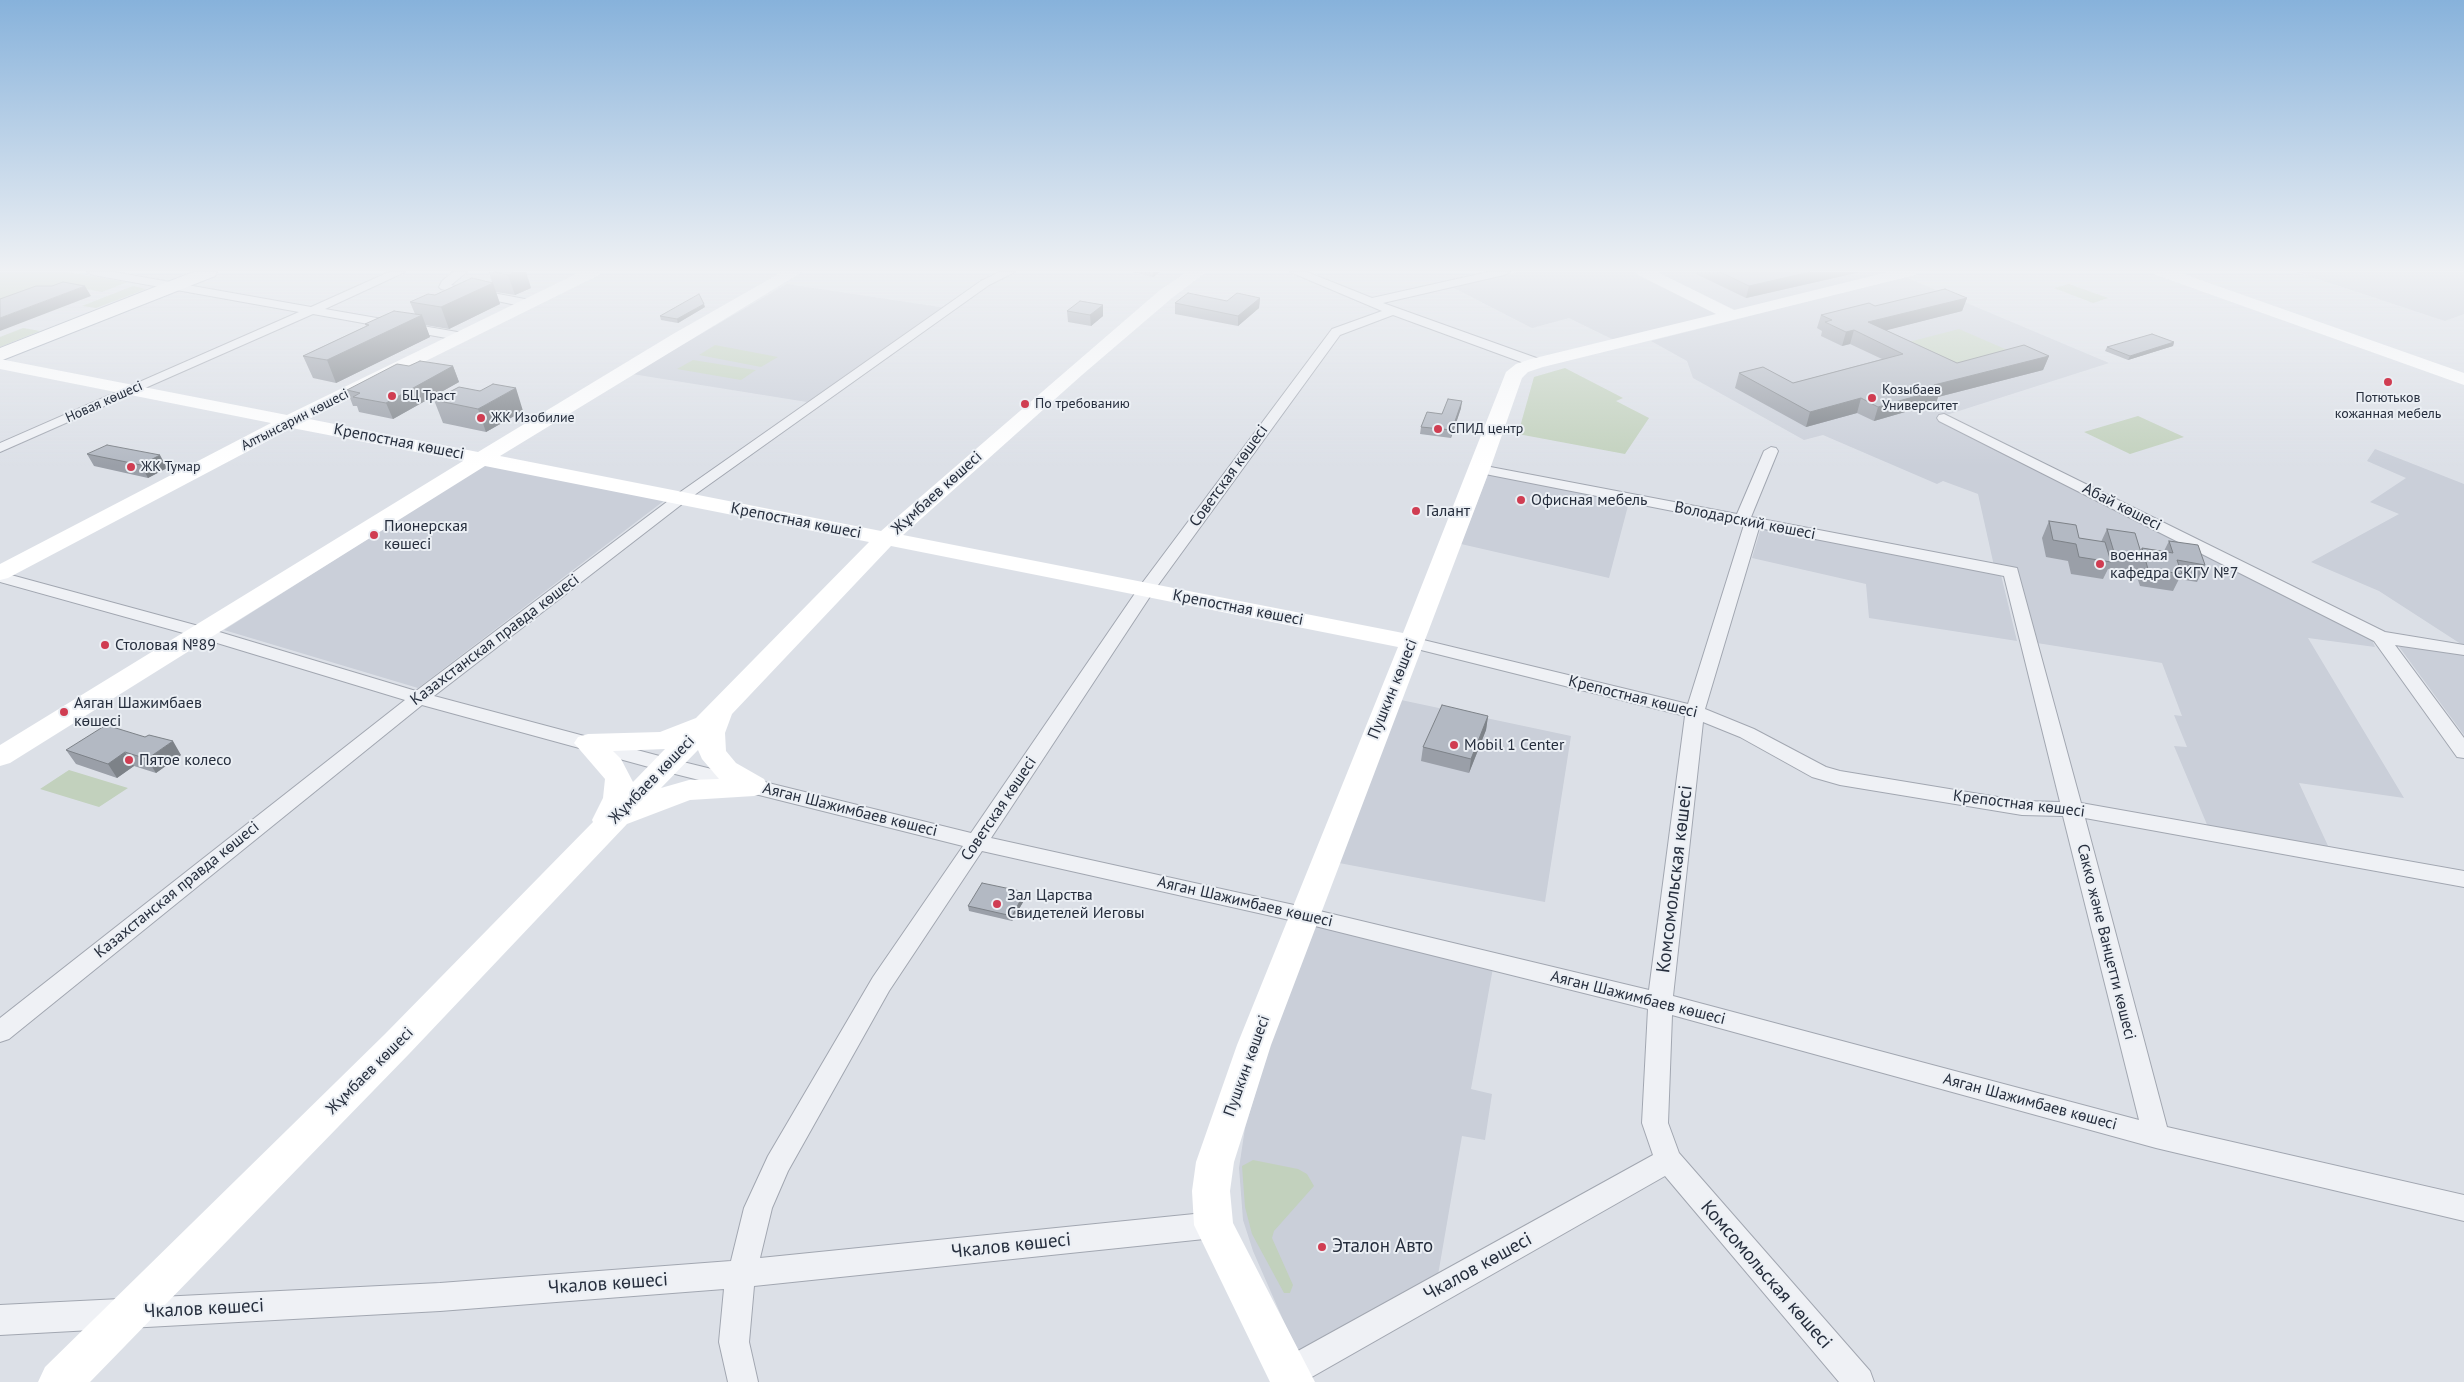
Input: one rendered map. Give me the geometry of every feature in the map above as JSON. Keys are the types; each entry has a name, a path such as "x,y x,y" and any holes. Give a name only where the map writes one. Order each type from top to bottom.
{"main road":[{"path":"0,355 46,336"},
{"path":"819,526 842,540 850,548 851,556 845,581"}],"street":[{"name":"Новая көшесі","path":"0,448 253,336"},
{"path":"0,757 481,458 682,336"},
{"name":"Казахстанская правда көшесі","path":"0,1032 419,698 681,498 909,336"},
{"name":"Жұмбаев көшесі","path":"60,1382 397,1044 885,539 1116,336"},
{"name":"Советская көшесі","path":"743,1382 734,1342 737,1296 758,1208 778,1164 881,984 1146,590 1333,336"},
{"path":"1464,336 1537,363"},
{"name":"Пушкин көшесі","path":"1291,1378 1214,1225 1211,1191 1218,1150 1254,1045 1480,469 1513,376 1522,368 1537,363 1645,336"},
{"path":"2344,336 2464,379"},
{"name":"Алтынсарин көшесі","path":"0,575 290,421 462,337"},
{"name":"Крепостная көшесі","path":"0,364 1412,642 1695,712 1747,733 1819,772 1840,778 2022,808 2072,809 2464,879"},
{"name":"Абай көшесі","path":"1944,418 2380,637"},
{"name":"Комсомольская көшесі","path":"1771,450 1747,521 1695,712 1660,1002 1655,1123 1668,1160 1859,1382"},
{"name":"Володарский көшесі","path":"1480,469 2011,572"},
{"path":"819,526 882,524 901,518 922,506"},
{"path":"922,506 918,519 920,532 934,543 958,553"},
{"path":"845,581 864,570 892,558 916,554 958,553"},
{"name":"Сакко және Ванцетти көшесі","path":"2011,572 2156,1136"},
{"name":"Аяган Шажимбаев көшесі","path":"0,575 200,632 419,698 667,765 977,842 1304,915 1660,1002 2156,1136 2464,1208"},
{"path":"2380,637 2464,650"},
{"path":"2380,637 2464,752"},
{"path":"588,743 646,742 668,739 693,730 719,711"},
{"path":"719,711 711,733 712,753 726,770 754,786"},
{"path":"588,743 611,766 619,779 617,798 603,831"},
{"path":"603,831 630,812 669,795 700,788 754,786"},
{"name":"Чкалов көшесі","path":"1291,1378 1668,1160"},
{"name":"Чкалов көшесі","path":"0,1320 440,1297 742,1274 1214,1225"}],"shaded area":[{"path":"697,336 904,336 807,402 632,374"},
{"path":"1607,336 1628,336 1614,340"},
{"path":"1669,336 2046,336 2109,363 1937,418 2371,637 2375,647 2308,638 2404,798 2299,783 2329,848 2208,827 2174,746 2187,747 2174,715 2182,716 2162,663 2037,643 2018,570 1994,566 1978,494 1943,481 1937,484 1823,435 1804,440 1693,378 1687,361 1651,341"},
{"path":"2375,449 2464,484 2464,646 2379,591 2311,562 2399,514 2370,502 2406,478 2367,461"},
{"path":"486,464 665,500 418,688 224,630"},
{"path":"1488,474 1629,502 1609,578 1461,544"},
{"path":"1761,528 2001,575 2017,641 1869,618 1866,584 1752,558"},
{"path":"2397,644 2464,655 2464,735"},
{"path":"1401,700 1571,736 1545,902 1339,863"},
{"path":"1315,925 1493,968 1471,1089 1492,1094 1485,1140 1462,1136 1438,1275 1298,1354 1253,1251 1243,1220 1239,1168 1245,1128 1269,1048"}],"green space":[{"path":"1,336 26,336 0,347"},
{"path":"1930,336 1976,336 2012,352 1949,369 1897,345"},
{"path":"715,345 778,357 761,367 699,355"},
{"path":"693,360 756,370 741,380 677,369"},
{"path":"1565,368 1623,398 1616,401 1649,418 1625,454 1518,434 1534,377"},
{"path":"2138,416 2184,437 2130,454 2084,432"},
{"path":"69,770 128,788 99,807 40,789"},
{"path":"1253,1160 1298,1169 1307,1174 1314,1186 1274,1231 1272,1238 1293,1285 1290,1293 1284,1293 1252,1234 1245,1207 1242,1166"}],"building":[{"path":"345,336 377,336 327,360 303,356"},
{"path":"1867,336 1899,336 1957,363 2024,345 2049,356 1934,385 1941,389 1878,407 1861,398 1810,412 1739,373 1763,367 1793,383 1903,354"},
{"path":"2143,336 2159,336 2174,342 2130,356 2107,347"},
{"path":"420,361 453,366 386,403 353,397 360,393 347,390 397,364 409,366"},
{"path":"493,384 516,388 478,409 434,400 459,387 480,391"},
{"path":"1448,399 1462,401 1452,430 1421,427 1427,412 1442,414"},
{"path":"107,445 160,455 141,465 87,454"},
{"path":"2049,521 2076,525 2079,538 2105,542 2111,562 2079,557 2076,544 2053,540"},
{"path":"2107,529 2135,533 2142,556 2114,552"},
{"path":"2169,541 2198,545 2205,565 2177,560 2182,574 2148,569 2142,548 2173,553"},
{"name":"Mobil 1 Center","path":"1442,705 1488,716 1471,759 1423,747"},
{"path":"106,725 145,737 149,735 173,741 147,759 125,752 108,764 66,750"},
{"name":"Зал Царства Свидетелей Иеговы","path":"982,883 1025,892 1012,916 968,906"}],"place":[{"name":"Потютьков кожанная мебель","path":"2388,382"},
{"name":"БЦ Траст","path":"392,396"},
{"name":"Козыбаев Университет","path":"1872,398"},
{"name":"По требованию","path":"1025,404"},
{"name":"ЖК Изобилие","path":"481,418"},
{"name":"СПИД центр","path":"1438,429"},
{"name":"ЖК Тумар","path":"131,467"},
{"name":"Офисная мебель","path":"1521,500"},
{"name":"Галант","path":"1416,511"},
{"name":"Пионерская көшесі","path":"374,535"},
{"name":"военная кафедра СКГУ №7","path":"2100,564"},
{"name":"Столовая №89","path":"105,645"},
{"name":"Аяган Шажимбаев көшесі","path":"64,712"},
{"name":"Mobil 1 Center","path":"1454,745"},
{"name":"Пятое колесо","path":"129,760"},
{"name":"Зал Царства Свидетелей Иеговы","path":"997,904"},
{"name":"Эталон Авто","path":"1322,1247"}]}
